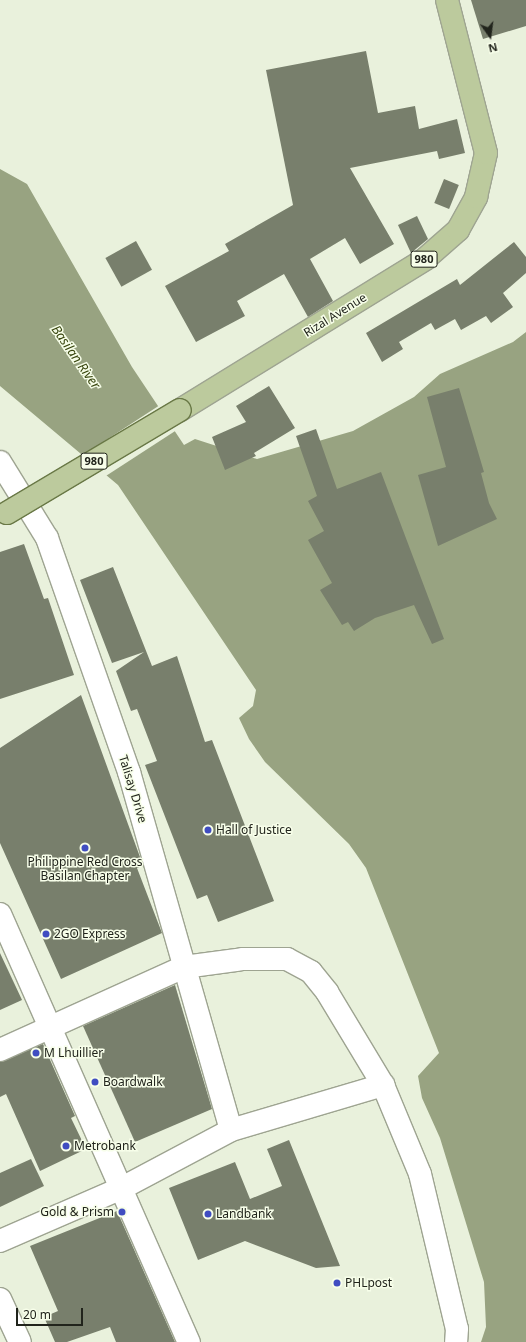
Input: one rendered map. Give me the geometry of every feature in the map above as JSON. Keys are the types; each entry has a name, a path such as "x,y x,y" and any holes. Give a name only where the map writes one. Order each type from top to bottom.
{"main road":[{"name":"Rizal Avenue","path":"3,515 180,410 425,259 458,230 476,197 486,153 447,0"}],"street":[{"name":"Talisay Drive","path":"0,462 47,538 129,772 231,1130"},
{"path":"0,914 50,1028 124,1187 189,1342"},
{"path":"0,1050 184,967 243,959 287,959 311,972 327,992 383,1085 420,1174 457,1329 456,1342"},
{"path":"0,1241 124,1187 231,1130 383,1085"},
{"path":"0,1299 20,1342"}],"water":[{"name":"Basilan River","path":"0,169 27,184 132,367 184,445 195,439 257,459 353,431 414,397 440,374 513,342 526,332 526,1342 481,1342 486,1327 484,1282 440,1138 422,1098 418,1076 439,1053 366,868 349,844 265,762 249,739 239,718 253,706 256,690 118,485 0,386"}],"pier":[{"path":"160,405 176,430 96,482 79,457"}],"building":[{"path":"471,0 526,0 526,26 483,39"},
{"path":"366,51 378,113 415,106 419,129 457,119 465,153 439,159 437,151 350,168 394,244 360,264 345,238 310,259 333,301 308,317 284,274 237,301 245,316 196,342 165,286 229,251 225,244 293,205 266,70"},
{"path":"444,179 459,185 449,209 434,203"},
{"path":"417,216 428,239 411,253 398,225"},
{"path":"136,241 152,270 121,287 105,258"},
{"path":"514,242 526,257 526,273 503,293 513,307 491,323 486,316 461,330 455,319 435,330 431,323 399,342 403,349 382,362 366,333 457,279 460,285"},
{"path":"269,386 295,428 254,453 256,456 225,470 212,437 246,422 236,406"},
{"path":"459,388 484,472 481,473 489,503 497,519 438,546 418,475 446,467 427,397"},
{"path":"316,429 337,489 381,472 444,639 432,644 414,605 375,618 354,631 348,622 342,625 320,590 332,583 308,540 324,531 308,501 317,496 296,436"},
{"path":"24,544 44,599 48,598 74,675 0,699 0,552"},
{"path":"113,567 152,666 177,656 205,742 212,740 274,901 218,922 207,895 197,899 145,765 157,761 137,709 131,711 116,671 144,652 112,663 80,580"},
{"path":"81,695 140,857 143,866 137,868 162,933 61,979 0,843 0,748"},
{"path":"0,953 22,1000 0,1010"},
{"path":"175,985 212,1109 135,1142 83,1026"},
{"path":"43,1044 75,1116 71,1118 86,1149 40,1171 6,1094 0,1097 0,1062"},
{"path":"289,1140 340,1266 316,1268 245,1241 198,1260 169,1188 235,1162 250,1199 282,1186 267,1149"},
{"path":"31,1159 44,1186 0,1207 0,1173"},
{"path":"117,1211 175,1342 116,1342 110,1327 67,1342 55,1342 44,1317 58,1311 30,1246"}],"place":[{"name":"Hall of Justice","path":"208,830"},
{"name":"Philippine Red Cross Basilan Chapter","path":"85,848"},
{"name":"2GO Express","path":"46,934"},
{"name":"M Lhuillier","path":"36,1053"},
{"name":"Boardwalk","path":"95,1082"},
{"name":"Metrobank","path":"66,1146"},
{"name":"Gold & Prism","path":"122,1212"},
{"name":"Landbank","path":"208,1214"},
{"name":"PHLpost","path":"337,1283"}]}
